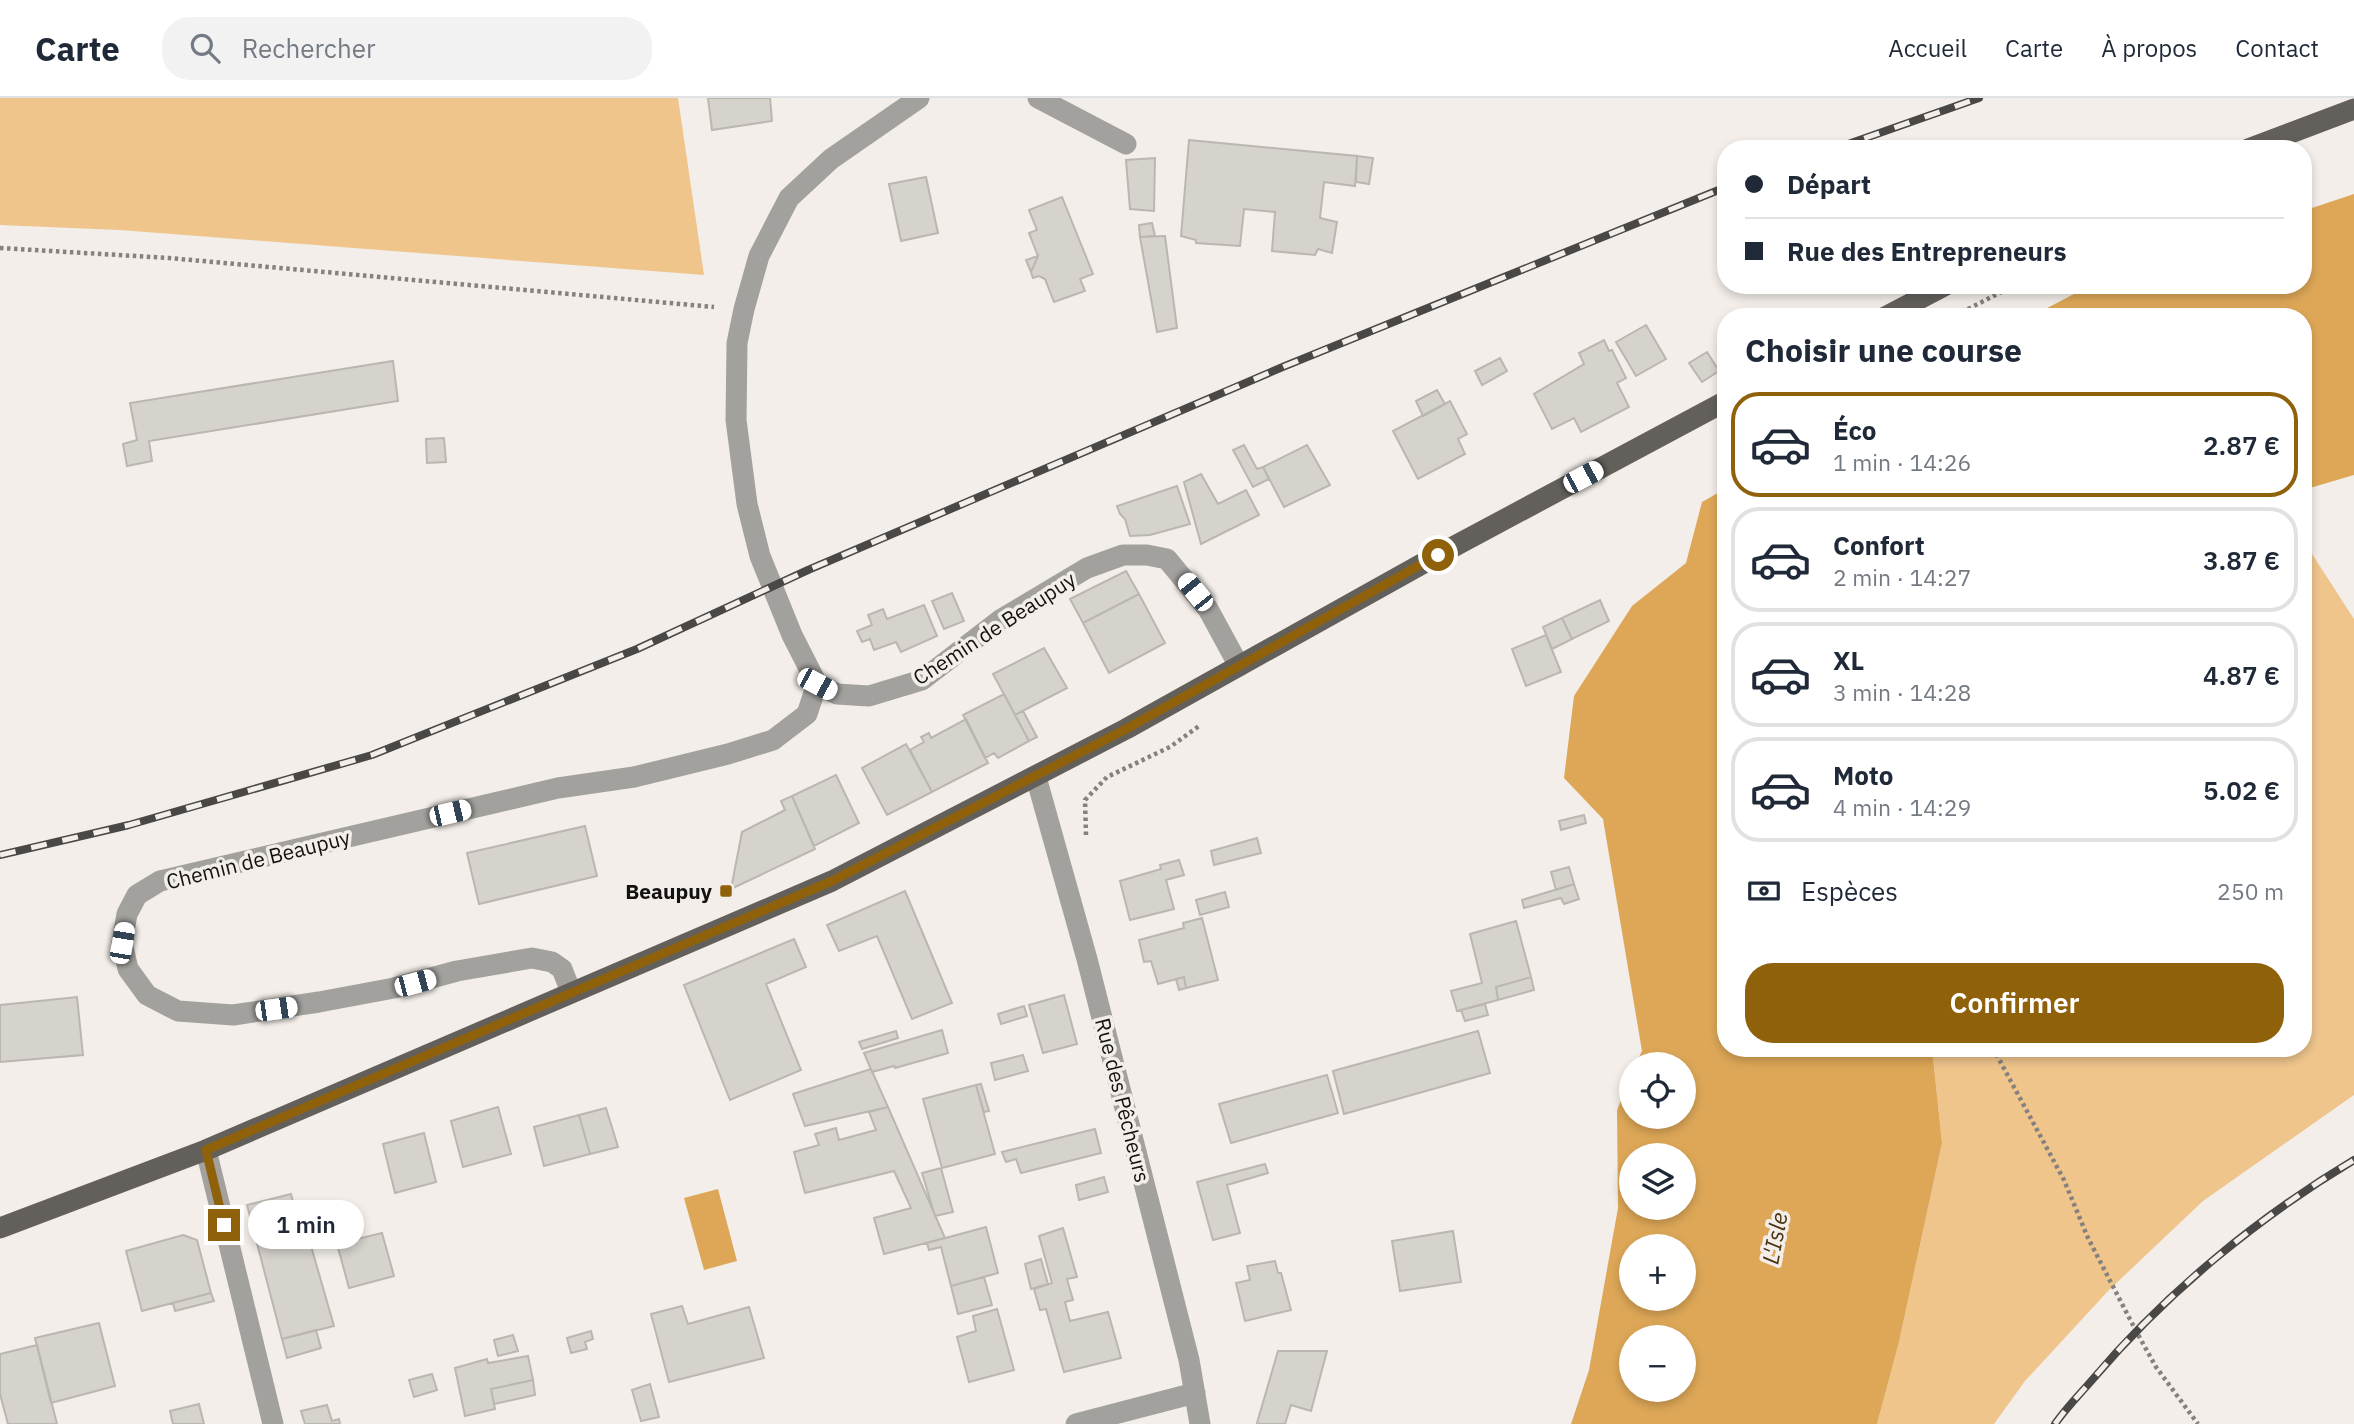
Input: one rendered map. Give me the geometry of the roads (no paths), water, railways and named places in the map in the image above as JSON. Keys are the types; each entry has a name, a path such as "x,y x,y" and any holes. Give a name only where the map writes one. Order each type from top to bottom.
{"main road":[{"path":"2272,140 2354,109"},
{"path":"1902,308 1929,294"},
{"path":"0,1228 206,1150 832,881 1036,777 1438,555 1717,406"}],"street":[{"path":"817,684 792,635 760,556 747,504 736,420 737,343 759,256 789,198 831,159 919,98"},
{"path":"1038,98 1126,144"},
{"name":"Chemin de Beaupuy","path":"571,992 562,969 552,962 532,958 481,966 394,988 233,1015 178,1011 147,995 128,969 122,943 127,914 137,895 160,881 558,788 634,777 773,740 807,714 817,684 836,694 869,696 922,680 1000,620 1087,568 1123,555 1147,555 1167,559 1208,609 1239,666"},
{"name":"Rue des Pêcheurs","path":"1036,777 1087,959 1189,1360 1200,1424"},
{"path":"206,1150 273,1424"},
{"path":"1076,1424 1195,1393"}],"water":[{"path":"2354,194 2354,475 2312,487 2312,308 2047,308 2074,294 2312,294 2312,208"},
{"name":"L'Isle","path":"1717,494 1717,1057 1933,1057 1942,1143 1899,1342 1877,1424 1571,1424 1589,1370 1618,1208 1619,1105 1619,1129 1696,1129 1696,1052 1642,1052 1603,819 1564,778 1574,696 1632,606 1686,563 1702,502"},
{"path":"718,1189 737,1261 704,1270 684,1198"}],"railway":[{"path":"1860,140 1979,98"},
{"path":"0,855 129,825 372,755 637,649 808,570 1285,366 1717,191"},
{"path":"2055,1424 2121,1347 2182,1287 2248,1232 2354,1160"}],"place":[{"name":"Beaupuy","path":"726,891"}]}
